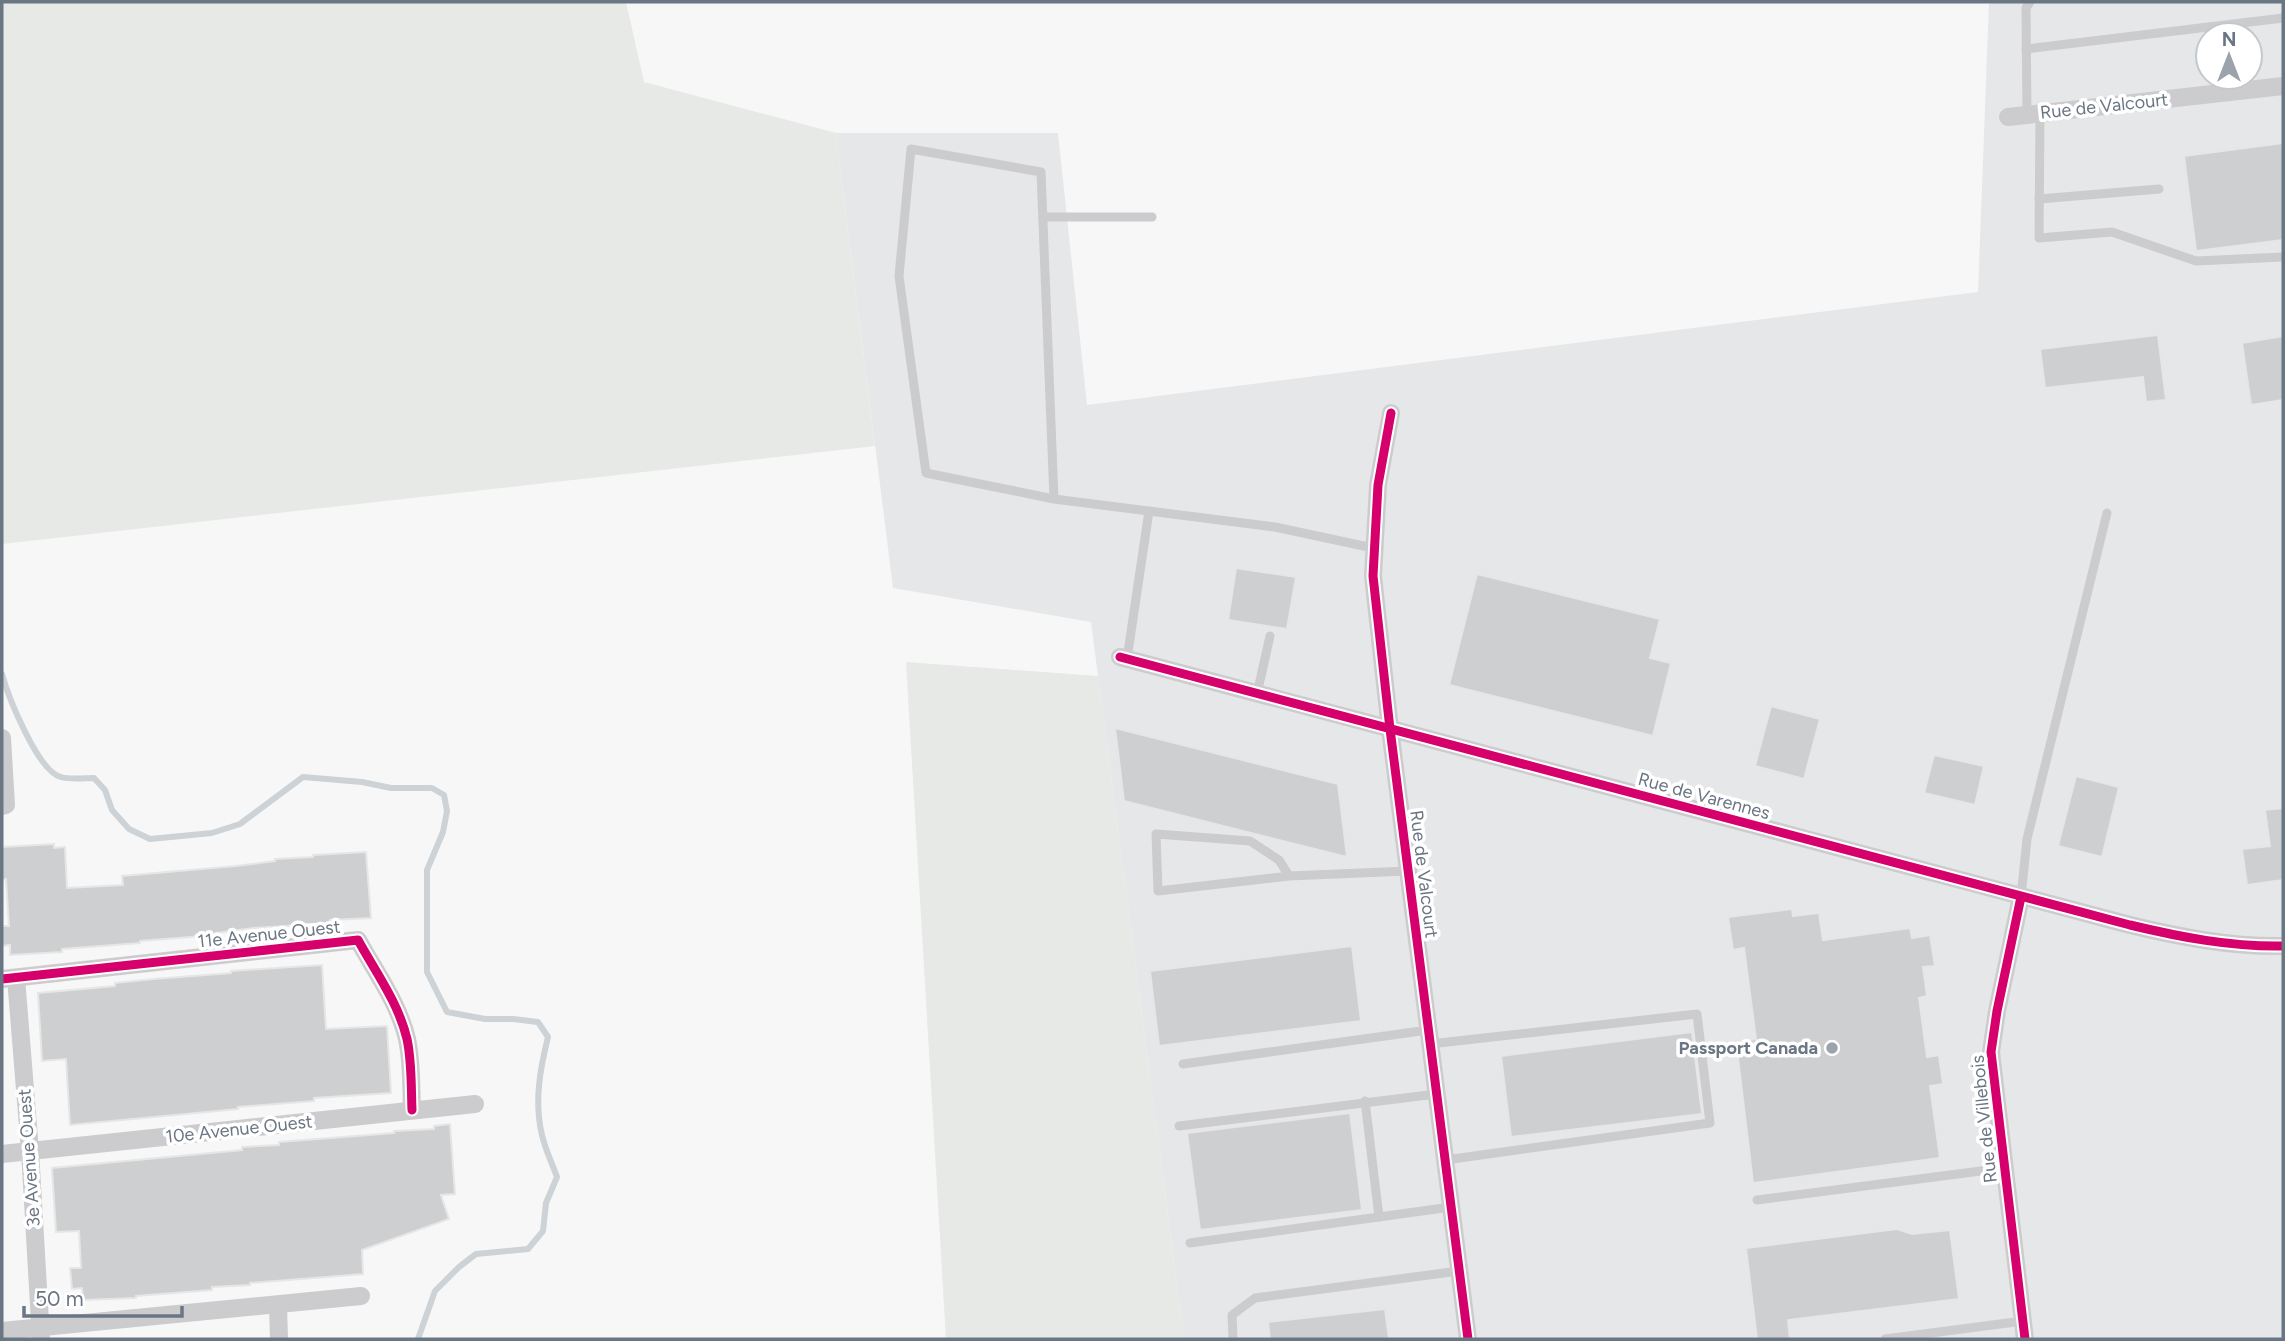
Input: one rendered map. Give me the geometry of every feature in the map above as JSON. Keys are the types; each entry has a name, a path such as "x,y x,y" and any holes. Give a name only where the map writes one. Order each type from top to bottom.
{"street":[{"name":"Rue de Valcourt","path":"2008,117 2283,86"},
{"name":"Rue de Valcourt","path":"1391,413 1378,485 1373,576 1468,1339"},
{"name":"Rue de Varennes","path":"1123,658 2021,897 2188,938 2243,945 2283,946"},
{"path":"2,738 4,805"},
{"name":"Rue de Villebois","path":"2021,897 1991,1052 2025,1339"},
{"name":"11e Avenue Ouest","path":"9,978 358,940 404,1028 410,1053 412,1110"},
{"name":"3e Avenue Ouest","path":"9,978 30,1151 41,1333"},
{"name":"10e Avenue Ouest","path":"2,1154 475,1104"},
{"path":"2,1331 41,1333 361,1296"},
{"path":"278,1305 279,1339"}],"lane":[{"path":"2030,2 2026,8 2026,49 2034,114 2039,238 2112,232 2196,261 2283,257"},
{"path":"2026,49 2283,18"},
{"path":"1054,499 1041,172 911,149 899,275 926,473 1054,499 1275,527 1373,548"},
{"path":"2039,199 2159,189"},
{"path":"1043,217 1152,217"},
{"path":"1123,658 1149,511"},
{"path":"2021,897 2027,839 2108,513"},
{"path":"1257,694 1270,636"},
{"path":"1289,876 1279,860 1250,841 1156,834 1158,891 1289,876 1408,871"},
{"path":"1183,1064 1429,1037 1697,1014 1710,1123 1445,1160"},
{"path":"1179,1126 1436,1094"},
{"path":"1365,1101 1379,1217"},
{"path":"1757,1200 2004,1168"},
{"path":"1190,1243 1451,1207"},
{"path":"1233,1339 1232,1315 1255,1298 1459,1271"},
{"path":"1885,1339 2023,1321"}],"shaded area":[{"path":"2,2 626,2 644,82 836,133 875,446 2,544"},
{"path":"1989,2 2283,2 2283,1339 1184,1339 1091,622 893,588 836,133 1058,133 1087,405 1978,292"},
{"path":"906,662 1098,676 1184,1339 946,1339"}],"building":[{"path":"2283,143 2283,240 2196,251 2184,156"},
{"path":"2158,335 2166,400 2146,402 2143,377 2045,388 2040,349"},
{"path":"2283,336 2283,400 2251,405 2242,343"},
{"path":"1236,568 1296,577 1287,629 1228,620"},
{"path":"1477,574 1660,619 1650,658 1671,663 1653,736 1449,685"},
{"path":"1771,706 1820,719 1804,779 1755,766"},
{"path":"1115,728 1338,784 1347,857 1124,801"},
{"path":"1934,755 1984,766 1975,805 1924,793"},
{"path":"2076,776 2119,787 2102,857 2058,846"},
{"path":"2283,808 2283,880 2247,885 2242,849 2270,846 2265,810"},
{"path":"54,844 54,848 65,847 67,888 123,885 122,876 236,866 313,855 366,852 371,918 330,920 330,923 254,928 215,933 216,935 62,949 62,952 10,955 10,945 2,946 2,926 9,926 6,879 2,880 2,847"},
{"name":"Passport Canada","path":"1792,909 1793,916 1819,913 1823,940 1910,928 1912,938 1930,935 1935,966 1923,967 1927,996 1919,998 1927,1057 1939,1055 1943,1084 1930,1086 1940,1158 1753,1183 1736,1041 1756,1039 1744,948 1733,950 1728,917"},
{"path":"1352,946 1361,1021 1159,1046 1150,971"},
{"path":"322,965 326,1029 387,1026 391,1093 314,1098 314,1101 70,1125 66,1059 42,1061 38,993 231,971"},
{"path":"1692,1032 1702,1114 1511,1137 1501,1056"},
{"path":"1350,1113 1362,1210 1200,1230 1187,1133"},
{"path":"450,1124 455,1194 441,1195 449,1219 362,1250 363,1274 212,1287 212,1290 136,1298 83,1300 82,1288 72,1289 70,1268 81,1268 79,1231 56,1232 52,1168 242,1150 242,1147 279,1145 279,1142 434,1129 434,1126"},
{"path":"1897,1229 1912,1234 1950,1230 1959,1299 1788,1320 1790,1339 1757,1339 1746,1248"},
{"path":"1385,1309 1389,1339 1270,1339 1268,1322"}],"waterway":[{"path":"2,674 25,732 43,762 61,777 94,778 105,790 112,810 129,829 150,839 212,833 240,824 303,777 362,782 391,788 432,788 444,795 447,811 443,832 427,870 427,972 447,1012 485,1019 538,1022 548,1037 540,1073 538,1110 543,1140 557,1177 546,1203 543,1231 528,1249 476,1254 459,1267 435,1291 418,1339"}],"cycle path":[{"path":"1391,413 1378,485 1373,576 1468,1339"},
{"path":"1120,657 2130,925 2206,940 2283,946"},
{"path":"2021,897 1991,1052 2025,1339"},
{"path":"2,979 358,940 392,1000 403,1026 410,1057 412,1110"}],"place":[{"name":"Passport Canada","path":"1832,1048"}]}
